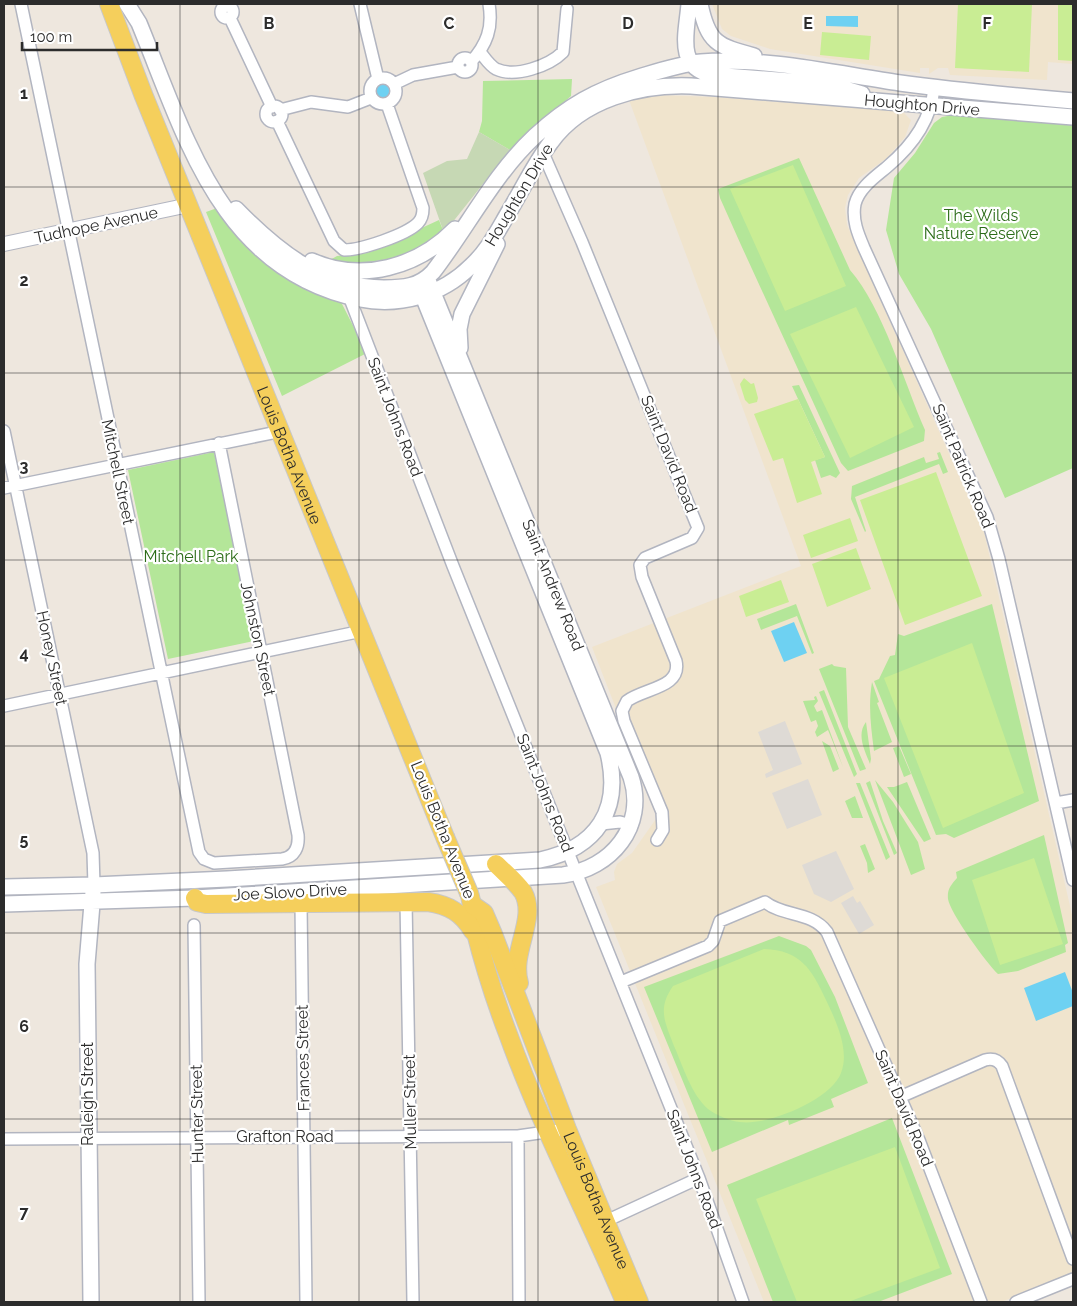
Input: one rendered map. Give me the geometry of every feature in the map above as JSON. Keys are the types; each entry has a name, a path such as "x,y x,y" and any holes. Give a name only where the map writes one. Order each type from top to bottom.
{"main road":[{"name":"Louis Botha Avenue","path":"109,4 188,205 282,431 471,900 472,918 477,938 508,1036 549,1133 594,1227 625,1302"},
{"name":"Houghton Drive","path":"127,4 139,23 199,167 221,205 246,234 279,264 303,280 347,290 425,288 466,271 482,255 543,153 556,136 576,118 616,97 647,88 671,85 1073,117"},
{"name":"Houghton Drive","path":"136,4 207,170 236,209 262,235 298,263 347,290"},
{"path":"616,97 634,86 679,72 688,57 689,4"},
{"path":"688,57 693,57 695,4"},
{"path":"700,4 708,32 718,44 796,68"},
{"name":"Houghton Drive","path":"425,288 500,178 544,128 587,97 620,83 667,69 688,57 796,68 934,88 1073,101"},
{"path":"688,57 707,74 828,84 893,103"},
{"path":"518,156 530,151 543,153"},
{"path":"467,373 459,340 462,314 531,175"},
{"path":"262,235 306,258 336,268 370,270 400,265 420,257 442,242 464,219 491,184 500,178"},
{"name":"Saint Andrew Road","path":"425,288 467,373 629,770 635,790 632,825 621,844 593,866 576,873"},
{"name":"Saint Andrew Road","path":"425,288 608,753 613,789 601,824 586,840 569,851"},
{"name":"Joe Slovo Drive","path":"4,886 94,886 496,864 540,860 569,851"},
{"path":"496,864 522,892 528,906 528,914 516,966 540,1055"},
{"name":"Joe Slovo Drive","path":"4,904 195,898 511,879 576,873"},
{"name":"Raleigh Street","path":"91,1302 87,1138 87,964 94,886"},
{"path":"195,898 197,902 206,904 428,902 450,906 465,919 477,938"},
{"name":"Louis Botha Avenue","path":"471,900 484,913 540,1055 567,1130 639,1302"}],"street":[{"name":"Mitchell Street","path":"21,4 160,673 201,855 209,861 219,863 282,860 292,856 295,852 299,842 298,835"},
{"path":"360,4 378,79"},
{"path":"394,84 413,75 458,67 459,61 463,58 470,62 480,52 491,26 489,4"},
{"path":"480,52 491,66 507,72 546,64 563,52 567,9"},
{"path":"230,18 276,108 282,116 277,122 334,241 344,250 356,249 400,234 417,224 422,216 422,208 387,104"},
{"path":"378,79 387,79 394,84 396,93 391,102 387,104 375,103 371,98 371,85 378,79"},
{"name":"Saint Patrick Road","path":"934,88 933,106 924,124 907,148 862,190 856,202 855,221 864,248 987,517 999,559 1073,880"},
{"path":"276,108 311,102 348,107 371,98"},
{"name":"Saint David Road","path":"543,153 575,224 698,528 692,538 646,558 640,565 640,571 677,666 673,679 630,698 625,703 622,711 664,817 663,830 657,840"},
{"name":"Tudhope Avenue","path":"4,244 188,205"},
{"name":"Saint Johns Road","path":"347,290 453,566 699,1178 743,1302"},
{"name":"Honey Street","path":"4,430 9,487 60,694 93,853 94,886"},
{"path":"9,487 282,431"},
{"name":"Johnston Street","path":"218,443 298,835"},
{"path":"4,706 362,631"},
{"path":"1056,804 1073,800"},
{"path":"601,824 620,822 632,825"},
{"name":"Muller Street","path":"406,901 413,1302"},
{"name":"Saint David Road","path":"621,982 708,946 720,921 765,902 816,921 827,932 900,1097 981,1302"},
{"name":"Frances Street","path":"301,904 306,1302"},
{"name":"Hunter Street","path":"194,925 199,1302"},
{"path":"900,1097 986,1060 996,1060 1002,1066 1073,1259"},
{"name":"Grafton Road","path":"4,1140 198,1136 518,1136 567,1130"},
{"path":"518,1136 519,1302"},
{"path":"606,1222 699,1178"},
{"path":"1016,1302 1073,1279"}],"shaded area":[{"path":"712,4 1073,4 1073,64 1048,62 1047,80 950,75 948,68 938,68 929,74 929,68 920,68 920,73 770,49 731,36 722,29"},
{"path":"656,95 713,97 895,111 904,113 911,120 905,137 887,158 859,178 848,195 845,208 847,225 984,532 1073,919 1073,1274 1001,1302 764,1302 596,887 615,880 614,872 617,864 632,853 658,816 592,647 801,566 629,100"},
{"path":"785,721 802,764 766,778 765,774 773,770 758,732"},
{"path":"808,779 822,815 787,829 772,793"},
{"path":"836,851 854,889 831,902 814,894 802,865"},
{"path":"853,896 857,903 860,901 874,925 859,934 841,903"}],"green space":[{"path":"958,4 1032,4 1029,72 955,68"},
{"path":"1058,4 1073,4 1073,61 1058,60"},
{"path":"822,32 871,36 869,60 820,55"},
{"path":"572,79 571,96 510,150 479,132 482,121 483,81"},
{"name":"The Wilds Nature Reserve","path":"953,115 1073,124 1073,468 1005,498 931,329 899,274 886,230 894,178 915,153 934,123 942,117"},
{"path":"479,132 510,150 444,233 423,173 447,161 467,159"},
{"path":"799,158 850,270 873,304 883,325 925,430 924,441 848,471 841,463 741,245 720,198 718,189"},
{"path":"793,165 846,286 785,311 730,189"},
{"path":"220,207 278,270 292,281 310,292 325,294 341,302 367,353 282,396 206,212"},
{"path":"439,220 444,233 408,256 356,264 330,260 337,256 367,253"},
{"path":"856,307 914,427 850,458 790,334"},
{"path":"744,378 751,384 754,383 758,398 757,402 749,404 745,400 740,384"},
{"path":"799,385 840,473 836,478 830,475 821,478 815,460 825,457 792,386"},
{"path":"798,399 825,457 811,462 822,494 797,503 783,458 773,461 754,414"},
{"name":"Mitchell Park","path":"214,452 254,641 168,659 128,470"},
{"path":"940,452 948,472 943,474 939,464 855,497 865,532 851,499 852,486 924,457 926,463 939,459 937,453"},
{"path":"936,472 982,596 905,625 860,500"},
{"path":"850,518 858,541 811,558 803,535"},
{"path":"856,548 871,589 827,607 812,564"},
{"path":"781,580 789,602 746,617 739,596"},
{"path":"796,604 814,653 812,654 797,616 761,630 757,619"},
{"path":"992,604 1039,801 954,838 946,834 936,835 874,681 879,679 890,656 895,655 898,634 904,636"},
{"path":"972,643 1024,793 943,828 884,678"},
{"path":"832,664 846,668 848,727 866,769 860,771 819,669"},
{"path":"872,682 879,702 877,703 892,742 874,751 870,708"},
{"path":"824,690 857,774 854,777 819,692"},
{"path":"816,696 818,701 814,706 817,712 822,710 843,767 828,730 817,737 815,732 818,726 816,720 811,722 803,701 815,700 814,697"},
{"path":"866,722 870,764 862,738 863,727"},
{"path":"822,741 830,746 839,769 833,772"},
{"path":"899,746 911,774 904,777 893,748"},
{"path":"875,780 893,802 918,842 925,869 911,875"},
{"path":"870,781 883,821 897,853 894,855 866,783"},
{"path":"907,782 931,839 924,842 887,787 894,787"},
{"path":"856,783 860,783 890,857 886,860"},
{"path":"855,796 863,818 852,818 845,801"},
{"path":"1044,835 1068,943 1065,945 1066,952 1018,971 998,974 978,950 955,915 948,899 949,890 957,878 956,872"},
{"path":"865,844 875,869 868,873 867,863 860,846"},
{"path":"1034,858 1063,944 1000,965 972,880"},
{"path":"779,936 806,946 811,950 835,997 868,1083 831,1099 834,1107 789,1125 788,1120 712,1152 644,987"},
{"path":"764,949 787,953 804,964 810,971 821,989 838,1026 843,1045 843,1064 841,1073 835,1083 825,1093 812,1101 797,1109 766,1120 740,1122 711,1111 697,1096 671,1037 664,1016 664,1009 668,994 673,986"},
{"path":"892,1118 952,1274 878,1302 773,1302 727,1185"},
{"path":"895,1147 940,1268 848,1302 797,1302 756,1199"}],"water":[{"path":"826,16 858,16 858,27 826,26"},
{"path":"383,80 391,83 394,91 391,99 383,102 375,99 372,91 375,83"},
{"path":"794,622 807,653 784,662 771,631"},
{"path":"1065,972 1073,993 1073,1006 1036,1021 1024,988"}]}
